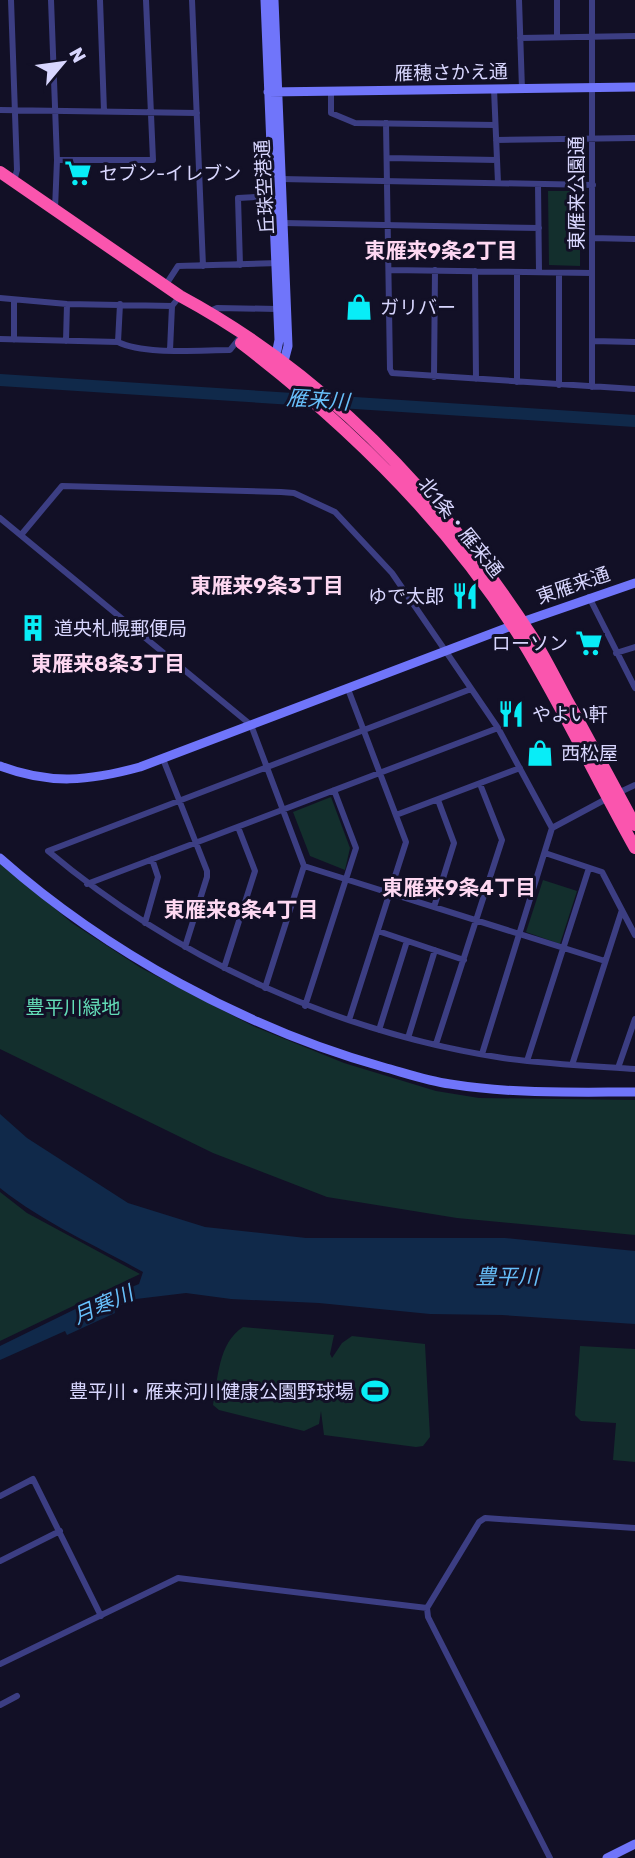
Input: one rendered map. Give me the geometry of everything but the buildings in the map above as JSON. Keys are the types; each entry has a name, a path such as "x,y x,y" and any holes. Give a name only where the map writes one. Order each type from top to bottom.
{"highway":[{"name":"北1条・雁来通","path":"0,172 165,286 176,301 194,309 317,389 387,452 419,487 486,569 517,624"},
{"name":"北1条・雁来通","path":"176,301 208,312 276,363 299,388 324,408 377,458 410,494 517,624 532,636 613,796 635,848"},
{"name":"北1条・雁来通","path":"613,796 635,825"}],"street":[{"path":"11,0 17,170 14,181"},
{"path":"51,0 57,160 55,209"},
{"path":"100,0 104,111"},
{"path":"57,160 153,160 146,0"},
{"path":"192,0 203,266"},
{"name":"丘珠空港通","path":"265,0 281,179 277,196 283,223 276,363"},
{"name":"丘珠空港通","path":"274,0 272,92 280,263 288,346 276,363"},
{"path":"519,0 522,89"},
{"path":"557,0 557,37"},
{"name":"東雁来公園通","path":"592,0 592,387"},
{"path":"520,38 635,36"},
{"name":"雁穂さかえ通","path":"272,92 635,87"},
{"path":"494,89 498,183"},
{"path":"331,91 331,113 355,122 495,125"},
{"path":"0,110 197,113"},
{"path":"386,123 391,372 635,389"},
{"path":"496,140 635,138"},
{"path":"387,158 497,160"},
{"path":"281,179 593,185"},
{"path":"538,184 539,272"},
{"path":"240,265 238,198 277,196"},
{"path":"283,223 539,228"},
{"path":"592,238 635,239"},
{"path":"165,286 178,266 280,263"},
{"path":"390,270 592,273"},
{"path":"434,377 435,271"},
{"path":"475,271 476,379"},
{"path":"517,272 517,382"},
{"path":"559,273 559,385"},
{"path":"0,298 67,304 176,301 170,350"},
{"path":"14,340 15,301"},
{"path":"66,341 67,304"},
{"path":"118,342 120,304"},
{"path":"208,312 217,308 277,309"},
{"path":"0,338 118,342 128,347 170,350 230,350 238,340"},
{"path":"593,341 635,342"},
{"path":"21,535 62,486 294,493 335,512 392,573 498,728 552,828 482,1054"},
{"path":"0,518 251,725 304,866 265,988"},
{"name":"東雁来通","path":"0,766 33,776 64,780 117,773 589,597 635,583"},
{"path":"589,597 635,688"},
{"path":"616,653 635,647"},
{"path":"348,689 406,842 349,1020"},
{"path":"471,689 48,851 88,884 145,923 224,968 305,1006 408,1038 482,1054 572,1065 635,1069"},
{"path":"88,884 498,728"},
{"path":"163,758 208,877 185,947"},
{"path":"396,815 520,768"},
{"path":"436,1044 502,840 480,784"},
{"path":"552,828 635,785"},
{"path":"305,1006 356,848 334,790"},
{"path":"434,907 454,843 438,800"},
{"path":"224,968 255,871 238,827"},
{"path":"545,853 602,872 635,935"},
{"path":"0,858 54,901 159,972 239,1014 301,1040 346,1056 446,1084 522,1092 635,1092"},
{"path":"145,923 158,877 152,859"},
{"path":"304,866 605,961"},
{"path":"527,1060 589,868"},
{"path":"572,1065 622,910"},
{"path":"378,932 464,960"},
{"path":"379,1030 407,942"},
{"path":"408,1038 435,950"},
{"path":"618,1068 635,1019"},
{"path":"0,1496 33,1479 101,1616"},
{"path":"550,1858 428,1617 427,1608 478,1522 485,1518 635,1528"},
{"path":"0,1561 60,1531"},
{"path":"0,1664 178,1578 427,1608"},
{"path":"0,1705 17,1696"},
{"path":"607,1858 635,1844"}],"green space":[{"path":"548,191 580,191 580,266 549,265"},
{"path":"331,797 350,848 345,870 310,856 293,812"},
{"name":"豊平川緑地","path":"0,862 72,923 141,968 253,1026 344,1063 436,1091 479,1098 635,1100 635,1235 457,1218 327,1197 213,1153 0,1049"},
{"path":"543,880 577,891 560,944 526,932"},
{"path":"0,1192 27,1213 140,1274 0,1341"},
{"path":"243,1327 334,1335 330,1354 332,1358 342,1343 352,1336 425,1344 430,1437 423,1446 416,1447 324,1435 321,1411 319,1424 304,1431 219,1410 213,1405 220,1362 228,1342"},
{"path":"580,1346 635,1349 635,1462 613,1460 616,1423 581,1421 575,1415"}],"water":[{"name":"豊平川","path":"0,1114 27,1138 128,1203 205,1227 306,1238 505,1238 635,1251 635,1324 502,1315 430,1314 319,1303 231,1299 186,1293 136,1299 114,1308 115,1313 67,1335 65,1331 0,1360 0,1346 108,1293 115,1294 139,1284 143,1272 52,1223 0,1188"}],"waterway":[{"name":"雁来川","path":"0,380 635,421"}],"place":[{"name":"セブン-イレブン","path":"78,173"},
{"name":"ガリバー","path":"359,307"},
{"name":"ゆで太郎","path":"465,596"},
{"name":"道央札幌郵便局","path":"33,628"},
{"name":"ローソン","path":"589,643"},
{"name":"やよい軒","path":"511,714"},
{"name":"西松屋","path":"540,753"},
{"name":"豊平川・雁来河川健康公園野球場","path":"375,1391"}],"district":[{"name":"東雁来9条2丁目","path":"441,251"},
{"name":"東雁来9条3丁目","path":"267,586"},
{"name":"東雁来8条3丁目","path":"108,664"},
{"name":"東雁来9条4丁目","path":"459,888"},
{"name":"東雁来8条4丁目","path":"241,910"}],"water label":[{"name":"月寒川","path":"103,1305"}]}
